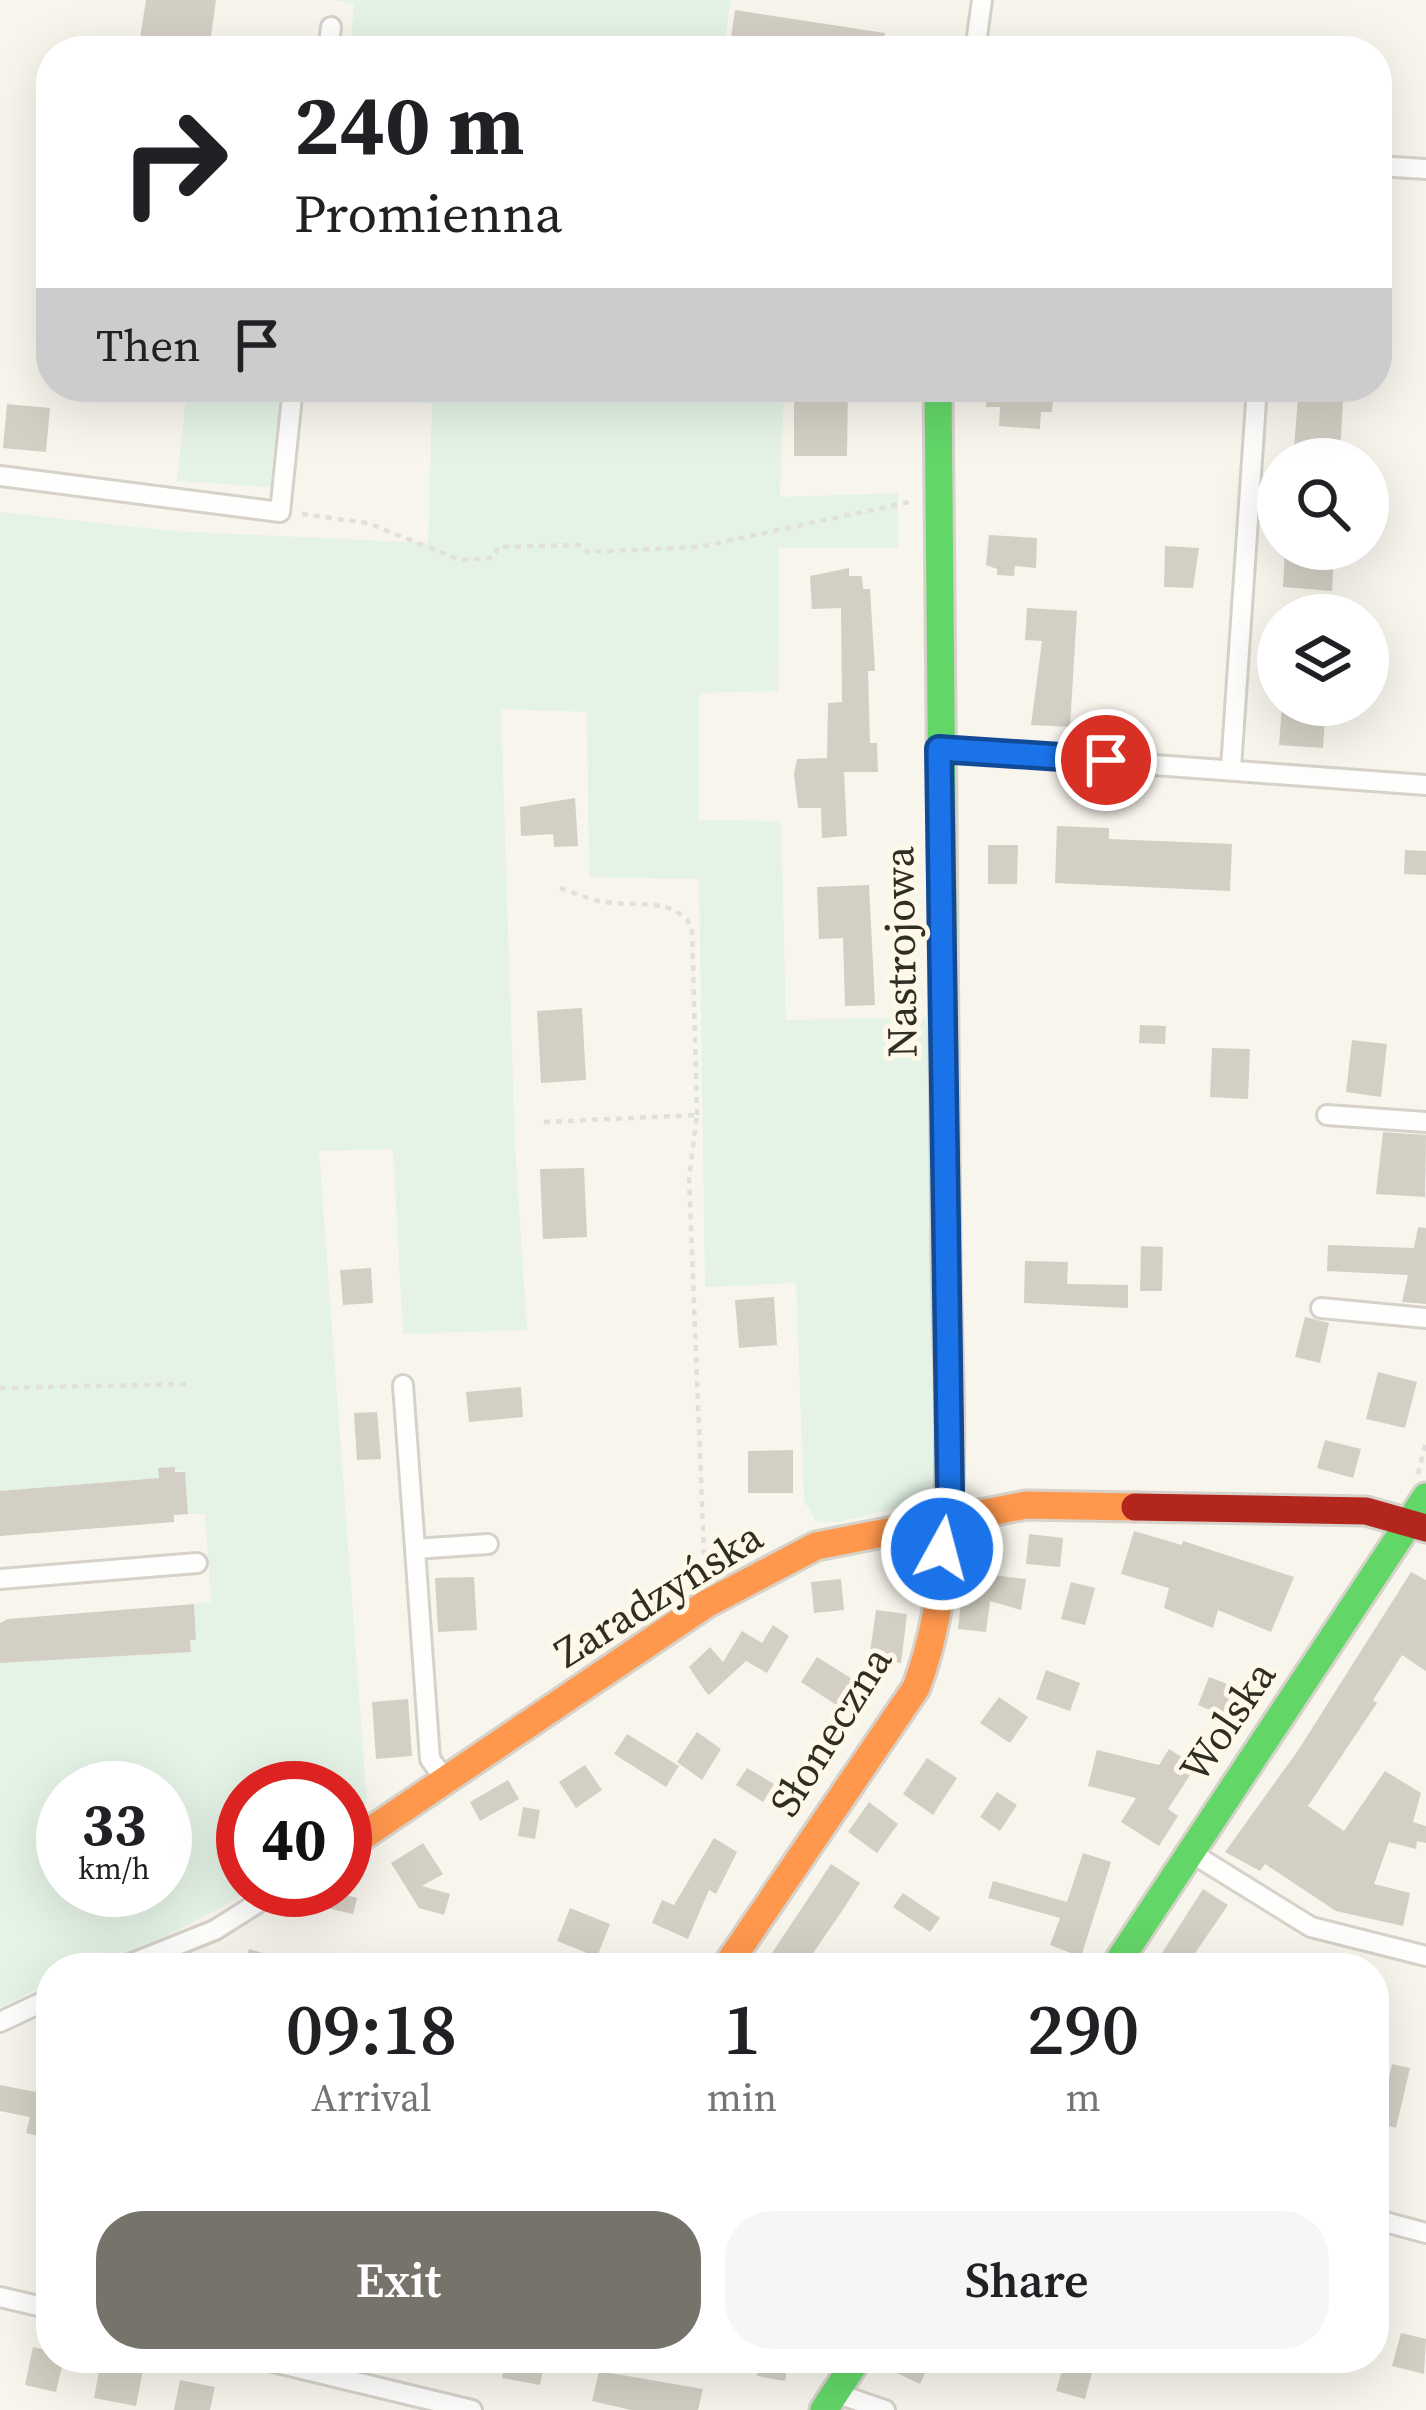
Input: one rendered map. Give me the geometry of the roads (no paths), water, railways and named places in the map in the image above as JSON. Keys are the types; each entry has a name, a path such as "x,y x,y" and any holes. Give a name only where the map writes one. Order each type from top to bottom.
{"street":[{"path":"977,36 982,0"},
{"path":"330,36 331,27"},
{"path":"1392,167 1426,169"},
{"path":"0,476 280,512 291,402"},
{"name":"Nastrojowa","path":"938,402 948,1516"},
{"path":"1231,768 1256,402"},
{"path":"939,749 1426,784"},
{"path":"1327,1115 1426,1122"},
{"path":"1321,1308 1426,1318"},
{"path":"403,1385 430,1759 447,1782"},
{"name":"Wolska","path":"1124,1953 1418,1525 1426,1493"},
{"name":"Zaradzyńska","path":"372,1831 706,1604 816,1546 948,1516 1026,1505 1366,1511 1418,1525"},
{"name":"Słoneczna","path":"736,1953 916,1688 926,1662 948,1516"},
{"path":"416,1549 488,1544"},
{"path":"0,1579 197,1563"},
{"path":"1190,1852 1310,1927 1426,1956"},
{"path":"158,1953 235,1917"},
{"path":"0,2022 36,2005"},
{"path":"1389,2223 1426,2233"},
{"path":"0,2297 36,2305"},
{"path":"318,2373 472,2410"},
{"path":"848,2373 830,2402 885,2410"}]}
